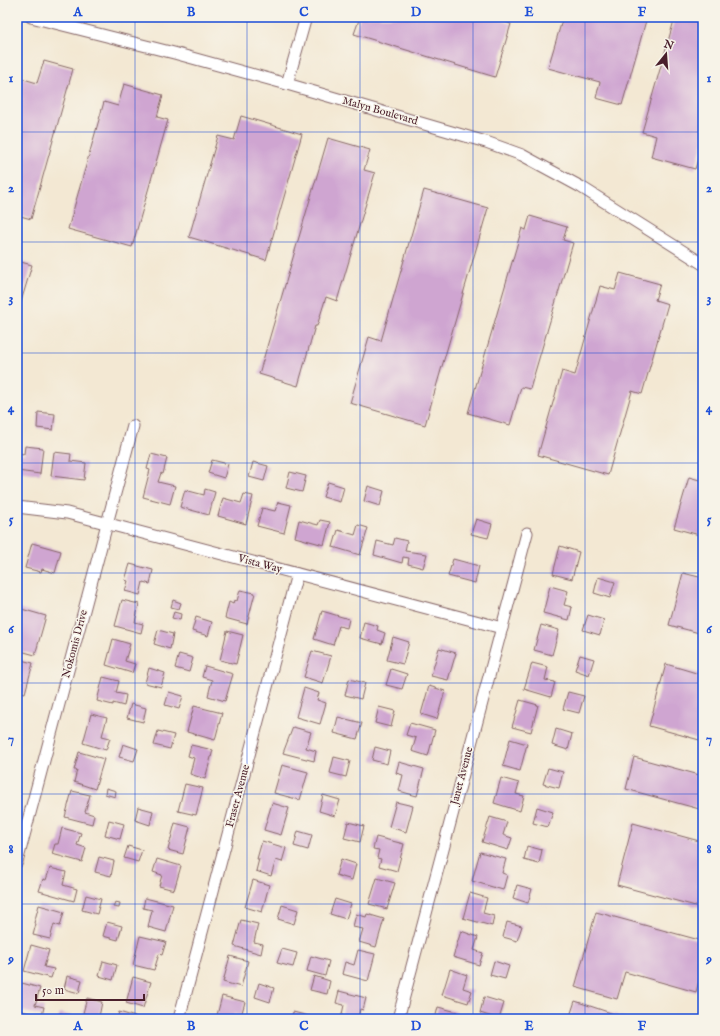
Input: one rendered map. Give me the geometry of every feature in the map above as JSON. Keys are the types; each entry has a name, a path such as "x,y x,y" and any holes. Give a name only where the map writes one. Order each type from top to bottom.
{"street":[{"name":"Malyn Boulevard","path":"31,17 181,54 486,142 522,155 581,187 703,264"},
{"path":"287,84 306,17"},
{"name":"Nokomis Drive","path":"17,862 132,426"},
{"name":"Vista Way","path":"17,507 67,513 502,628"},
{"name":"Janet Avenue","path":"398,1019 527,533"},
{"name":"Fraser Avenue","path":"179,1019 297,574"}],"building":[{"path":"360,17 497,17 497,19 511,24 495,77 354,34"},
{"path":"563,17 647,17 622,105 596,98 600,82 548,68"},
{"path":"675,17 703,17 703,142 695,169 651,157 656,136 642,132"},
{"path":"44,61 73,69 31,219 17,215 17,77 37,83"},
{"path":"124,84 163,95 157,117 168,120 132,247 68,229 104,102 118,106"},
{"path":"241,116 302,134 266,260 189,237 218,136 234,140"},
{"path":"328,138 370,150 364,170 375,173 337,301 326,297 317,326 315,326 298,386 259,374"},
{"path":"424,190 488,208 425,425 350,403 369,337 381,341"},
{"path":"530,216 567,227 563,240 573,243 530,389 521,387 510,425 468,413 522,228 526,230"},
{"path":"17,261 32,265 17,315"},
{"path":"620,273 660,284 655,300 668,304 642,394 632,391 608,475 538,455 562,371 575,375 600,286 615,290"},
{"path":"703,388 703,403 699,401"},
{"path":"38,412 55,414 53,430 37,428"},
{"path":"25,446 43,448 40,474 17,471 17,453 24,454"},
{"path":"54,452 71,454 70,461 86,463 84,480 51,476"},
{"path":"151,454 167,458 163,474 161,473 158,482 175,486 170,504 143,497 150,470 147,469"},
{"path":"212,460 228,464 224,478 208,473"},
{"path":"253,462 268,466 264,481 249,477"},
{"path":"290,472 306,476 302,492 286,488"},
{"path":"689,477 703,481 703,536 674,528"},
{"path":"328,482 344,487 340,502 323,497"},
{"path":"368,486 384,491 380,506 364,501"},
{"path":"205,489 215,492 209,515 180,507 185,490 204,495"},
{"path":"244,494 253,496 246,524 218,516 223,498 241,503"},
{"path":"278,502 291,505 284,533 257,526 262,508 275,511"},
{"path":"476,519 492,524 488,538 471,534"},
{"path":"299,520 318,525 320,520 330,522 324,545 295,537"},
{"path":"358,525 368,528 360,555 333,547 338,530 355,535"},
{"path":"395,538 407,541 405,551 427,554 423,568 408,564 409,558 403,557 402,563 374,555 377,541 393,545"},
{"path":"32,543 61,551 55,573 42,569 41,572 25,568"},
{"path":"560,546 579,552 572,579 553,574"},
{"path":"453,559 479,566 475,583 448,576"},
{"path":"130,564 153,570 150,584 143,582 140,595 125,591 128,581 125,580"},
{"path":"683,573 703,578 703,634 669,625"},
{"path":"598,577 615,582 610,598 594,593"},
{"path":"550,586 568,591 564,605 572,607 569,620 543,613"},
{"path":"240,590 255,593 247,624 225,618 229,602 233,604 234,600 237,601"},
{"path":"122,600 139,604 135,622 143,624 141,633 115,626"},
{"path":"173,600 181,603 179,609 171,607"},
{"path":"18,608 46,616 35,655 17,650 21,632 17,631"},
{"path":"322,611 349,619 347,628 339,626 333,645 314,639"},
{"path":"174,612 181,614 180,620 172,618"},
{"path":"588,615 604,620 600,635 583,630"},
{"path":"196,617 212,622 208,636 192,631"},
{"path":"364,622 378,626 377,630 385,633 382,644 360,638"},
{"path":"541,625 559,630 552,655 534,650"},
{"path":"158,630 173,634 170,649 154,644"},
{"path":"227,631 243,635 236,664 220,660"},
{"path":"393,637 409,642 403,664 387,660"},
{"path":"113,639 130,644 125,661 135,664 132,673 106,665"},
{"path":"439,648 456,653 448,680 431,676"},
{"path":"312,651 331,656 323,683 304,677"},
{"path":"179,654 193,658 189,672 175,668"},
{"path":"580,655 594,659 589,675 575,670"},
{"path":"17,659 33,663 25,693 17,691"},
{"path":"532,663 548,667 545,680 555,682 551,697 524,689"},
{"path":"666,664 703,675 703,741 649,726"},
{"path":"205,666 233,674 225,701 208,696 212,680 202,677"},
{"path":"149,668 165,673 161,687 145,683"},
{"path":"391,669 407,674 402,689 386,685"},
{"path":"103,677 119,681 116,693 126,695 124,706 97,701"},
{"path":"349,679 365,683 361,699 345,695"},
{"path":"429,686 445,691 437,719 421,714"},
{"path":"304,688 319,693 317,700 326,703 320,724 296,717"},
{"path":"169,692 183,696 179,709 165,705"},
{"path":"568,692 584,696 579,713 563,709"},
{"path":"520,700 538,705 531,732 512,727"},
{"path":"131,704 146,708 143,722 127,718"},
{"path":"194,706 222,713 215,740 187,732"},
{"path":"379,707 395,711 391,727 375,723"},
{"path":"91,714 107,718 102,736 110,738 106,750 83,743"},
{"path":"338,717 362,723 357,739 334,733"},
{"path":"410,723 435,730 428,756 412,751 416,738 406,735"},
{"path":"293,727 311,732 306,748 316,751 314,761 283,753"},
{"path":"556,729 572,734 568,750 552,745"},
{"path":"158,731 174,735 170,749 154,745"},
{"path":"510,739 527,744 520,771 503,766"},
{"path":"123,744 138,749 134,761 119,757"},
{"path":"191,745 213,750 205,779 190,774 194,758 188,756"},
{"path":"375,747 390,751 387,764 372,760"},
{"path":"79,752 104,759 95,789 74,782 77,770 74,770"},
{"path":"334,757 350,761 346,777 330,773"},
{"path":"634,757 703,776 703,810 626,789"},
{"path":"399,762 424,769 417,796 399,791 403,775 396,773"},
{"path":"282,765 308,772 300,800 274,793"},
{"path":"548,768 563,772 559,788 543,784"},
{"path":"501,778 519,783 516,794 524,796 520,811 494,803"},
{"path":"185,784 203,788 196,815 178,811"},
{"path":"106,788 116,791 115,797 105,794"},
{"path":"72,791 90,795 85,812 94,815 92,824 65,817"},
{"path":"323,795 340,800 335,816 319,811"},
{"path":"396,802 413,806 406,832 389,827"},
{"path":"272,803 289,808 281,835 264,830"},
{"path":"138,807 153,811 150,825 135,820"},
{"path":"537,807 553,812 548,827 533,823"},
{"path":"490,817 507,822 503,835 512,838 508,850 482,842"},
{"path":"109,820 124,824 120,839 105,835"},
{"path":"348,822 364,826 360,842 344,838"},
{"path":"175,823 190,827 183,854 168,850"},
{"path":"633,823 703,842 703,908 617,885"},
{"path":"62,828 81,833 77,845 86,848 82,862 52,854 55,844 58,844"},
{"path":"298,831 312,835 308,850 294,846"},
{"path":"376,837 404,844 397,871 379,866 381,859 377,858 379,850 373,849"},
{"path":"262,841 286,848 282,862 276,860 271,876 256,871 259,859 257,859"},
{"path":"128,846 142,850 138,862 124,858"},
{"path":"527,846 542,850 539,864 524,860"},
{"path":"480,852 506,859 502,873 507,875 503,890 472,881"},
{"path":"99,857 114,861 111,876 95,872"},
{"path":"157,859 181,866 174,890 159,886 162,875 153,872"},
{"path":"341,859 356,864 352,880 336,875"},
{"path":"50,868 66,872 63,885 77,889 74,901 39,891 43,879 46,880"},
{"path":"377,878 395,883 387,909 369,904"},
{"path":"253,880 269,885 262,912 245,907"},
{"path":"517,885 532,889 528,903 513,898"},
{"path":"470,893 487,898 483,913 494,916 492,926 463,918"},
{"path":"86,895 101,899 97,914 82,910"},
{"path":"145,898 173,905 166,932 148,927 152,910 143,908"},
{"path":"335,899 351,904 346,919 330,914"},
{"path":"115,902 120,903 119,908 113,907"},
{"path":"39,905 64,912 60,926 54,924 50,939 33,935 36,924 34,923"},
{"path":"282,905 298,910 294,924 278,919"},
{"path":"596,912 703,941 703,965 696,992 625,972 617,999 575,987"},
{"path":"356,914 366,917 367,914 384,919 376,947 359,942 363,929 353,927"},
{"path":"241,920 258,924 254,942 263,944 261,954 234,946"},
{"path":"107,922 122,926 118,940 103,936"},
{"path":"507,922 522,926 517,941 503,937"},
{"path":"461,931 478,937 474,950 483,953 479,965 453,957"},
{"path":"140,936 166,942 162,955 159,954 154,970 133,965"},
{"path":"31,945 49,950 44,967 54,969 51,978 24,971"},
{"path":"282,949 297,953 293,967 277,963"},
{"path":"358,950 375,954 368,981 342,974 345,962 354,965"},
{"path":"230,956 248,961 241,987 223,982"},
{"path":"311,956 329,961 325,976 307,971"},
{"path":"103,961 117,965 113,980 99,976"},
{"path":"494,961 509,966 505,979 490,975"},
{"path":"450,969 467,975 463,988 472,991 468,1003 442,995"},
{"path":"67,976 82,980 79,993 64,989"},
{"path":"314,976 330,981 327,994 310,990"},
{"path":"133,977 151,982 143,1008 126,1003"},
{"path":"22,983 40,988 35,1005 44,1007 42,1016 17,1010 17,1002"},
{"path":"259,983 274,988 270,1002 255,997"},
{"path":"339,991 366,998 363,1010 360,1009 358,1019 341,1019 344,1005 336,1003"},
{"path":"222,996 245,1002 241,1016 234,1014 232,1019 216,1019"},
{"path":"484,997 504,1003 499,1019 480,1013"},
{"path":"87,998 102,1002 99,1017 83,1013"},
{"path":"575,1001 629,1019 569,1019"},
{"path":"438,1007 457,1012 455,1019 435,1019"},
{"path":"119,1012 142,1019 117,1019"},
{"path":"293,1012 313,1017 313,1019 291,1019"},
{"path":"60,1013 72,1016 72,1019 58,1019"}]}
